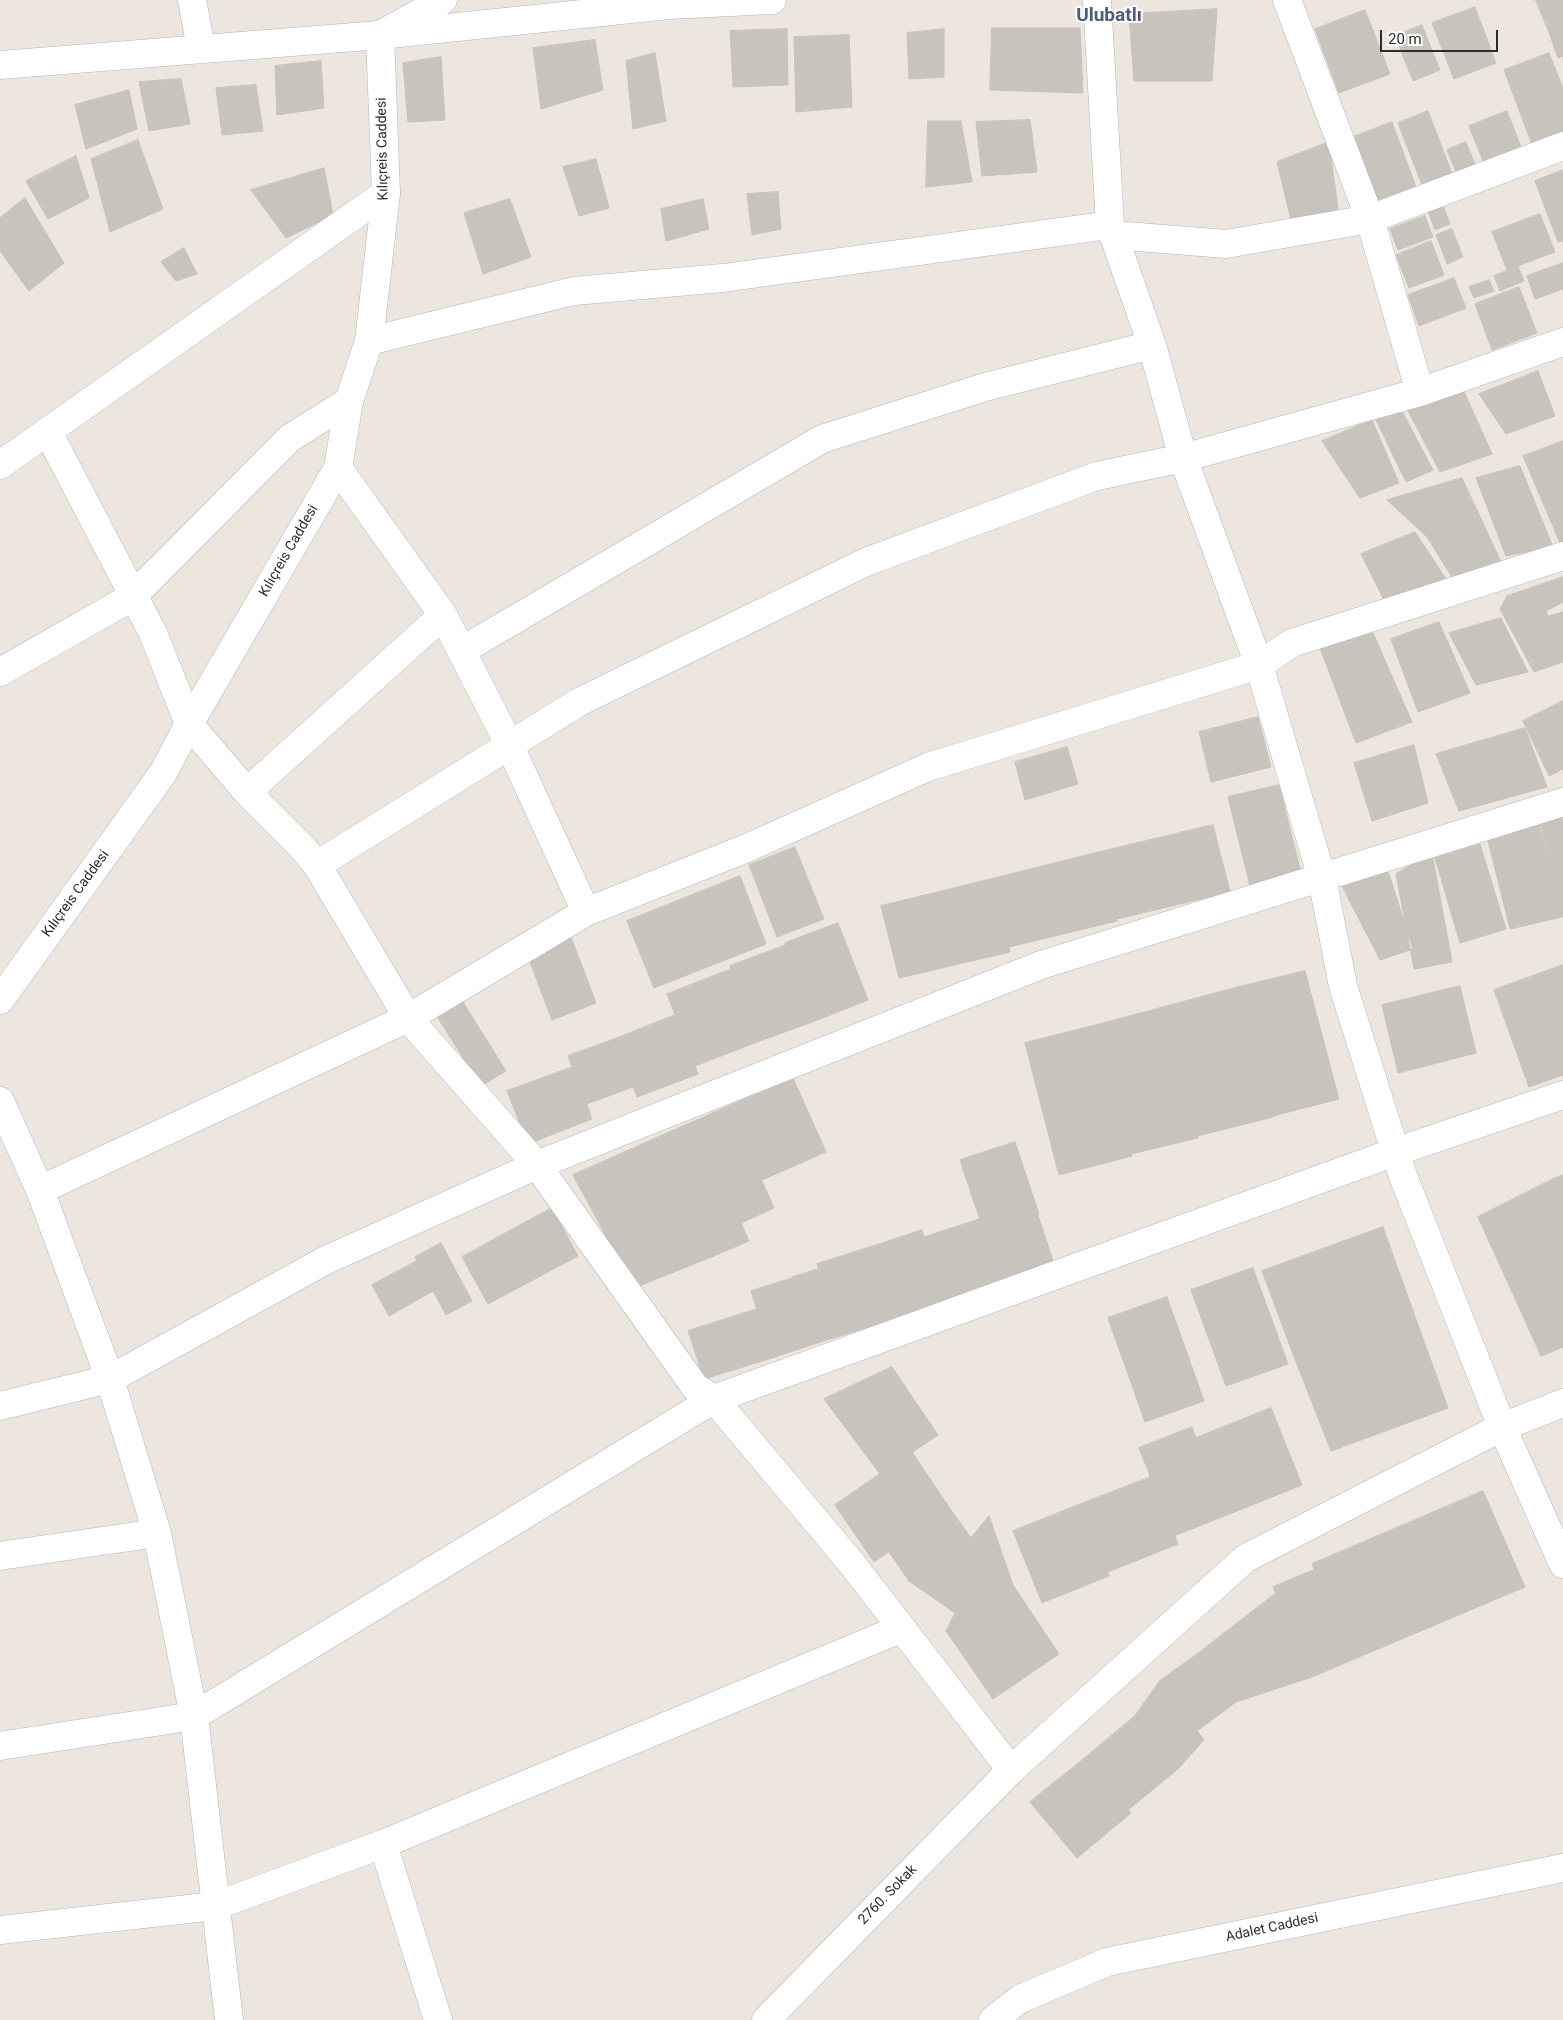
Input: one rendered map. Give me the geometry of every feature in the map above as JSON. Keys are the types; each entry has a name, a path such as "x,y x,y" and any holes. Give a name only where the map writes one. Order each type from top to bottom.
{"street":[{"path":"192,0 202,48"},
{"path":"380,35 443,0"},
{"path":"0,66 202,48 380,35 672,2 772,0"},
{"path":"1097,0 1111,230 1152,345 1183,458 1259,665 1322,878 1343,986 1395,1152 1502,1427 1563,1564"},
{"path":"1286,0 1370,219 1420,392"},
{"name":"Kılıçreis Caddesi","path":"0,1000 163,773 189,724 338,468 349,401 369,341 386,193 380,35"},
{"path":"369,341 574,290 723,278 1111,230 1226,244 1370,219 1563,146"},
{"path":"0,464 386,193"},
{"path":"318,865 579,702 868,561 1097,476 1183,458 1420,392 1563,342"},
{"path":"461,651 822,439 986,387 1152,345"},
{"path":"0,672 132,597 290,438 349,401"},
{"path":"48,432 132,597 153,634 189,724 248,792 318,865 408,1018 537,1166 695,1387 714,1399 853,1565 900,1629 1010,1770"},
{"path":"338,468 443,615 509,744 586,912"},
{"path":"40,1190 408,1018 586,912 747,848 928,767 1259,665 1292,643 1563,556"},
{"path":"248,792 443,615"},
{"path":"0,1406 110,1379 326,1260 537,1166 1041,965 1563,802"},
{"path":"0,1746 194,1716 714,1399 1395,1152 1563,1095"},
{"path":"0,1101 40,1190 110,1379 157,1533 194,1716 229,2020"},
{"name":"2760. Sokak","path":"766,2020 1010,1770 1246,1558 1502,1427 1563,1403"},
{"path":"0,1556 157,1533"},
{"path":"0,1930 215,1906 383,1844 900,1629"},
{"path":"383,1844 438,2020"},
{"name":"Adalet Caddesi","path":"993,2020 1020,1999 1107,1962 1563,1868"}],"building":[{"path":"1536,0 1563,0 1563,21 1547,27"},
{"path":"1475,7 1496,63 1454,79 1432,23"},
{"path":"1217,9 1212,81 1134,81 1129,14"},
{"path":"1365,10 1390,74 1339,93 1315,29"},
{"path":"1563,21 1563,56 1558,58 1547,27"},
{"path":"1422,25 1440,70 1413,81 1395,36"},
{"path":"992,28 1080,28 1083,93 990,90"},
{"path":"787,29 788,85 733,87 730,31"},
{"path":"944,29 944,77 909,79 907,33"},
{"path":"849,35 852,107 796,112 794,37"},
{"path":"595,40 603,90 541,109 533,48"},
{"path":"655,53 666,121 633,129 626,61"},
{"path":"1549,53 1563,88 1563,139 1534,150 1504,70"},
{"path":"441,57 445,120 408,122 403,63"},
{"path":"321,61 324,108 277,115 275,66"},
{"path":"181,79 190,124 149,131 139,82"},
{"path":"256,85 263,131 222,135 216,88"},
{"path":"129,90 137,129 86,149 75,105"},
{"path":"1428,111 1454,179 1424,190 1398,123"},
{"path":"1507,111 1523,152 1485,166 1469,126"},
{"path":"1030,120 1037,172 982,176 976,122"},
{"path":"928,121 961,121 972,182 926,187"},
{"path":"1392,122 1417,190 1374,206 1348,139"},
{"path":"138,140 163,209 110,232 91,159"},
{"path":"1329,142 1338,209 1291,220 1277,162"},
{"path":"1466,142 1478,172 1459,179 1447,150"},
{"path":"76,156 89,198 48,219 26,181"},
{"path":"596,159 609,208 579,216 563,167"},
{"path":"324,168 333,215 286,238 251,190"},
{"path":"1563,170 1563,241 1558,242 1535,181"},
{"path":"778,192 781,229 752,235 747,194"},
{"path":"25,198 64,263 29,291 0,251 0,218"},
{"path":"510,199 531,257 483,274 464,213"},
{"path":"703,199 709,229 666,241 661,209"},
{"path":"1443,205 1450,224 1435,230 1428,211"},
{"path":"1540,214 1555,252 1507,270 1492,232"},
{"path":"1425,216 1433,237 1398,250 1390,229"},
{"path":"1452,229 1463,257 1447,264 1436,235"},
{"path":"1431,241 1444,275 1409,288 1396,255"},
{"path":"184,248 197,274 176,281 161,262"},
{"path":"1563,263 1563,289 1535,299 1527,276"},
{"path":"1518,266 1524,281 1500,291 1494,276"},
{"path":"1454,278 1466,308 1419,326 1408,295"},
{"path":"1489,280 1494,291 1474,298 1469,287"},
{"path":"1519,287 1537,333 1492,350 1475,304"},
{"path":"1538,371 1555,416 1506,434 1479,394"},
{"path":"1462,387 1492,454 1440,472 1407,409"},
{"path":"1403,413 1433,470 1406,482 1376,420"},
{"path":"1372,420 1399,483 1360,498 1322,441"},
{"path":"1563,441 1563,541 1560,543 1523,456"},
{"path":"1520,466 1553,547 1506,556 1476,478"},
{"path":"1462,478 1502,564 1455,582 1427,537 1387,500"},
{"path":"1415,532 1448,582 1386,604 1361,554"},
{"path":"1563,577 1563,602 1546,611 1548,616 1563,612 1563,662 1534,672 1500,609 1507,596"},
{"path":"1501,618 1528,672 1476,685 1449,633"},
{"path":"1439,622 1470,693 1418,712 1391,639"},
{"path":"1373,633 1412,722 1356,743 1320,648"},
{"path":"1563,701 1563,769 1549,776 1523,721"},
{"path":"1258,717 1271,767 1211,782 1199,732"},
{"path":"1525,728 1547,787 1459,811 1436,754"},
{"path":"1414,745 1428,803 1372,821 1354,763"},
{"path":"1067,747 1078,784 1025,800 1015,762"},
{"path":"1279,785 1301,873 1250,886 1228,797"},
{"path":"1563,808 1563,916 1562,917 1538,813"},
{"path":"1539,824 1562,917 1510,929 1487,837"},
{"path":"1213,825 1230,892 1117,919 1100,852"},
{"path":"1480,844 1506,929 1460,943 1435,858"},
{"path":"795,847 824,919 777,937 749,865"},
{"path":"1100,852 1117,921 1009,947 992,879"},
{"path":"1432,853 1452,962 1414,969 1396,874"},
{"path":"1388,871 1413,949 1380,960 1342,886"},
{"path":"740,876 766,944 654,988 627,921"},
{"path":"992,879 1010,952 899,978 881,906"},
{"path":"838,923 868,1000 815,1021 785,943"},
{"path":"571,937 596,1003 552,1020 527,954"},
{"path":"786,945 815,1021 760,1041 730,966"},
{"path":"1563,965 1563,1075 1529,1087 1494,990"},
{"path":"732,969 760,1041 695,1066 667,994"},
{"path":"1305,971 1339,1099 1273,1116 1239,987"},
{"path":"1460,986 1476,1053 1398,1073 1382,1005"},
{"path":"1239,987 1273,1117 1197,1136 1164,1007"},
{"path":"461,999 506,1071 481,1086 436,1015"},
{"path":"1164,1007 1198,1138 1131,1154 1097,1025"},
{"path":"675,1015 698,1074 637,1097 615,1039"},
{"path":"1097,1025 1132,1156 1059,1175 1025,1043"},
{"path":"615,1039 633,1087 587,1104 568,1056"},
{"path":"573,1067 592,1119 528,1144 507,1091"},
{"path":"793,1078 826,1152 762,1180 729,1106"},
{"path":"729,1106 774,1208 741,1223 749,1241 714,1256 661,1136"},
{"path":"661,1136 714,1256 634,1288 573,1175"},
{"path":"1015,1142 1039,1214 984,1232 960,1160"},
{"path":"1563,1175 1563,1200 1553,1179"},
{"path":"1553,1179 1563,1200 1563,1347 1541,1356 1478,1217"},
{"path":"552,1208 578,1256 488,1304 462,1257"},
{"path":"1038,1215 1055,1267 1001,1284 984,1232"},
{"path":"980,1219 1001,1284 946,1302 925,1237"},
{"path":"1383,1227 1413,1311 1293,1354 1262,1271"},
{"path":"922,1230 946,1302 900,1317 877,1245"},
{"path":"441,1243 472,1301 446,1315 415,1257"},
{"path":"877,1245 900,1317 840,1336 817,1264"},
{"path":"417,1261 433,1291 389,1316 372,1285"},
{"path":"1253,1268 1288,1364 1226,1386 1191,1290"},
{"path":"819,1269 840,1336 814,1344 793,1277"},
{"path":"793,1278 814,1344 772,1358 751,1291"},
{"path":"1167,1297 1204,1401 1145,1422 1108,1318"},
{"path":"757,1309 772,1358 704,1379 688,1331"},
{"path":"1413,1311 1448,1408 1331,1451 1293,1354"},
{"path":"892,1367 938,1435 880,1474 824,1399"},
{"path":"1271,1408 1302,1485 1227,1515 1196,1438"},
{"path":"1192,1427 1227,1515 1174,1536 1139,1448"},
{"path":"912,1452 951,1510 874,1562 835,1505"},
{"path":"1151,1477 1178,1544 1108,1572 1081,1504"},
{"path":"1483,1491 1525,1587 1352,1660 1312,1564"},
{"path":"1081,1504 1109,1576 1042,1603 1013,1531"},
{"path":"951,1510 971,1538 909,1581 889,1552"},
{"path":"989,1516 1013,1585 946,1631 955,1613 909,1581 971,1538"},
{"path":"1314,1570 1352,1660 1312,1677 1273,1587"},
{"path":"1013,1585 1059,1654 993,1699 946,1631"},
{"path":"1275,1594 1312,1677 1236,1702 1200,1652"},
{"path":"1200,1652 1236,1702 1197,1731 1160,1681"},
{"path":"1160,1681 1204,1740 1178,1769 1135,1716"},
{"path":"1135,1716 1178,1769 1128,1810 1085,1758"},
{"path":"1085,1758 1131,1813 1077,1858 1030,1802"}],"district":[{"name":"Ulubatlı","path":"1109,16"}]}
